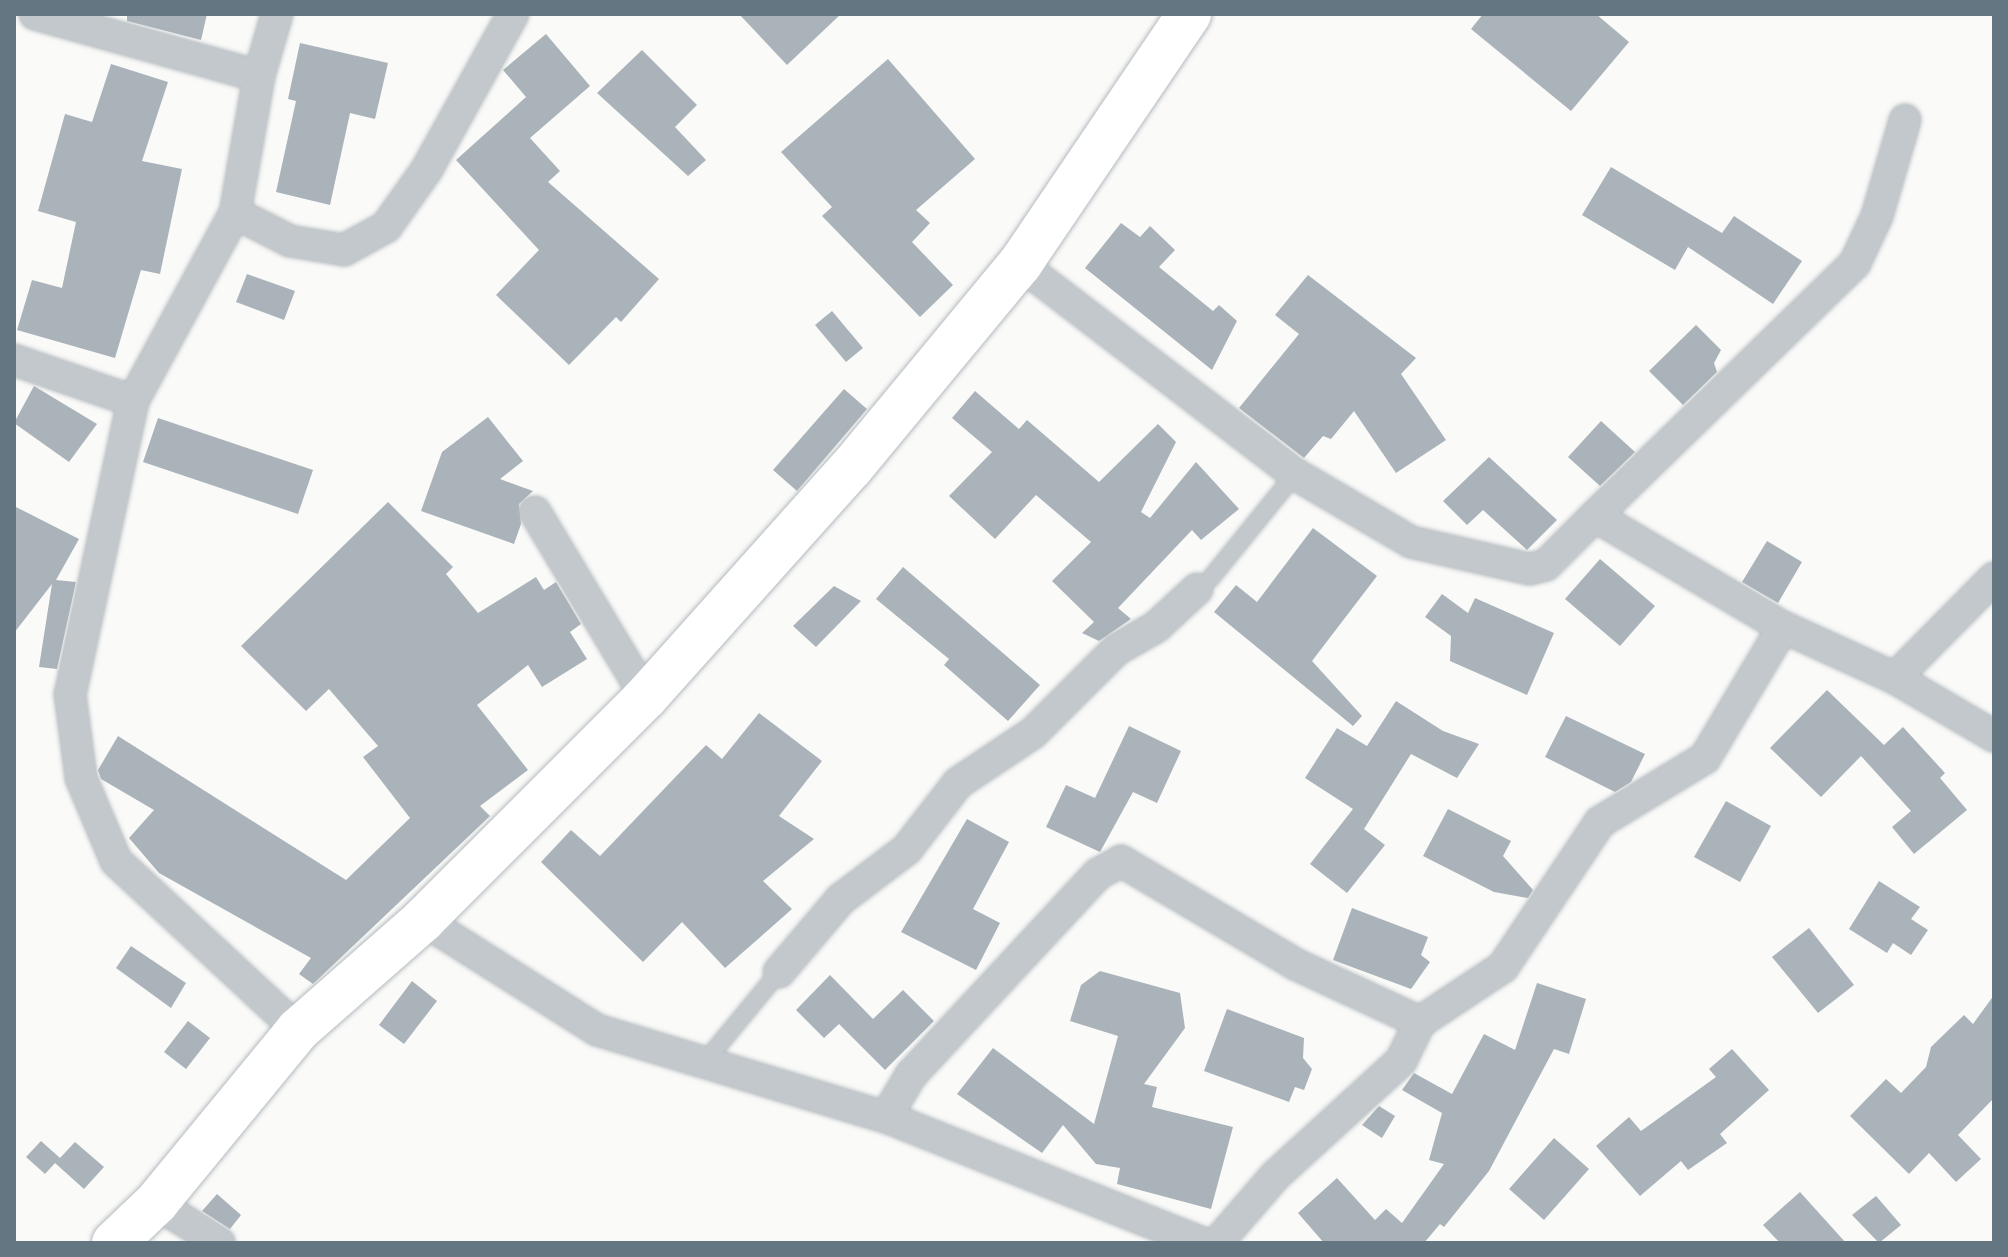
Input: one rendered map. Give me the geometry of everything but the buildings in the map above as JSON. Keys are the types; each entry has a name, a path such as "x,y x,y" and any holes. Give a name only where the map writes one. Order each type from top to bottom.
{"street":[{"path":"35,14 259,76"},
{"path":"277,14 259,76 235,213 133,401 70,694 81,778 116,861 298,1030"},
{"path":"235,213 290,241 344,250 386,227 427,169 513,14"},
{"path":"114,1243 156,1203 298,1030 423,920 646,697 851,468 1020,264 1177,18"},
{"path":"1020,264 1295,474 1411,542 1515,568 1546,565 1855,263 1877,216 1905,120"},
{"path":"14,360 133,401"},
{"path":"535,512 646,697"},
{"path":"1595,516 1783,627 1895,678 1994,736"},
{"path":"1895,678 1994,578"},
{"path":"779,972 841,899 907,849 958,783 1033,733 1116,650 1156,627 1204,584"},
{"path":"1217,1243 1275,1176 1401,1061 1420,1022 1503,967 1600,822 1705,758 1783,627"},
{"path":"886,1117 911,1075 1098,874 1121,861 1295,964 1420,1022"},
{"path":"423,920 597,1030 886,1117 1202,1243"},
{"path":"156,1203 219,1243"}],"lane":[{"path":"1204,584 1295,474"},
{"path":"704,1063 779,972"}]}
